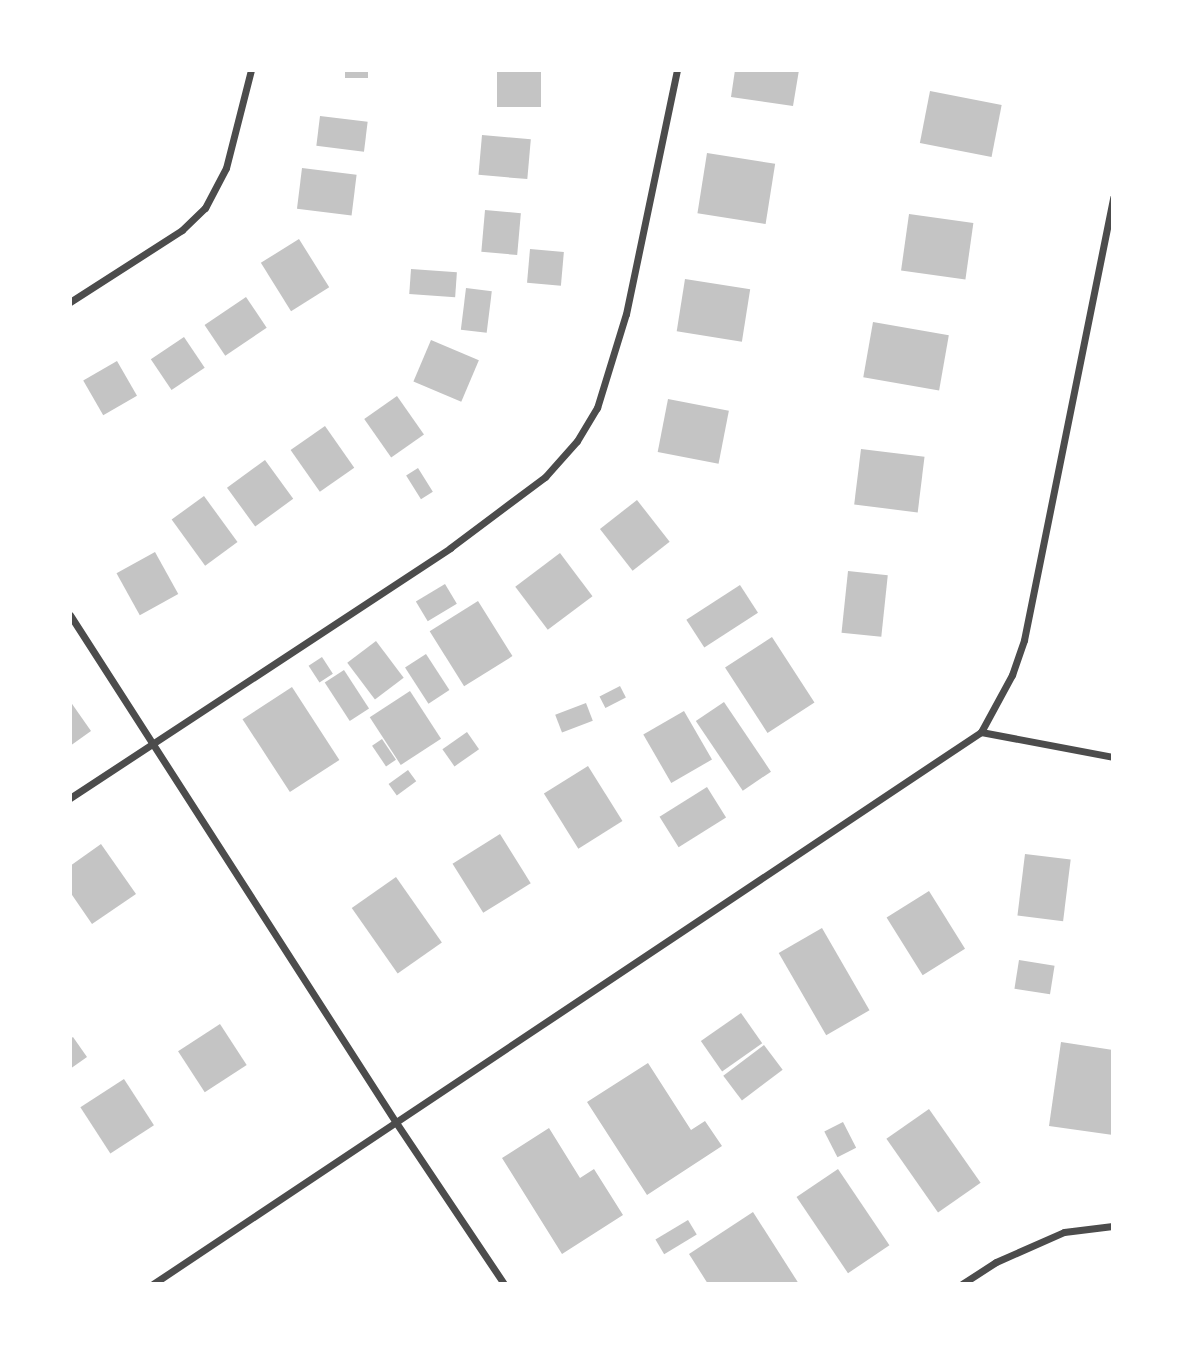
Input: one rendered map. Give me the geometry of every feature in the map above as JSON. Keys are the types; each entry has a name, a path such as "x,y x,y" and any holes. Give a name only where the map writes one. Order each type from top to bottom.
{"street":[{"path":"70,302 182,230 205,208 226,168 251,70"},
{"path":"70,798 153,746 450,548 545,477 577,440 597,408 626,314 677,70"},
{"path":"153,1284 981,732 1012,675 1024,640 1113,198"},
{"path":"70,615 395,1121 504,1284"},
{"path":"981,732 1113,757"},
{"path":"962,1284 996,1262 1064,1233 1113,1226"}],"building":[{"path":"345,70 368,70 368,78 345,78"},
{"path":"497,70 541,70 541,107 497,107"},
{"path":"735,70 799,70 793,106 731,97"},
{"path":"930,91 1002,105 992,157 920,143"},
{"path":"320,116 368,122 364,152 316,146"},
{"path":"482,135 531,139 527,179 479,175"},
{"path":"707,153 775,164 766,224 697,213"},
{"path":"302,168 357,175 352,215 297,209"},
{"path":"485,210 521,213 517,255 481,252"},
{"path":"909,214 973,223 965,279 901,270"},
{"path":"299,239 329,287 291,311 261,263"},
{"path":"530,249 564,252 561,286 527,283"},
{"path":"411,269 457,272 455,297 409,294"},
{"path":"685,279 750,289 742,342 677,331"},
{"path":"466,288 492,291 487,333 461,330"},
{"path":"246,297 267,328 225,356 205,325"},
{"path":"873,322 949,335 939,391 863,377"},
{"path":"184,337 205,368 172,390 151,359"},
{"path":"431,340 479,360 461,402 413,381"},
{"path":"117,361 137,396 103,415 83,380"},
{"path":"397,396 424,435 391,457 364,419"},
{"path":"668,399 729,411 719,464 658,452"},
{"path":"325,426 354,468 320,492 291,450"},
{"path":"861,449 925,457 918,512 854,505"},
{"path":"265,460 293,499 255,526 227,488"},
{"path":"418,468 433,492 421,499 406,475"},
{"path":"204,496 238,542 205,566 172,520"},
{"path":"637,500 670,542 633,571 600,529"},
{"path":"155,552 178,594 140,615 117,573"},
{"path":"560,553 592,596 548,630 515,587"},
{"path":"848,571 888,575 881,637 842,633"},
{"path":"445,584 457,604 428,621 416,602"},
{"path":"740,585 758,613 704,648 686,620"},
{"path":"478,601 512,656 464,686 430,631"},
{"path":"772,637 814,702 768,733 725,667"},
{"path":"376,641 404,678 375,699 347,663"},
{"path":"426,654 449,690 428,704 405,668"},
{"path":"322,657 333,674 319,682 309,666"},
{"path":"344,670 369,709 350,721 325,683"},
{"path":"620,686 626,698 605,708 600,696"},
{"path":"292,687 339,760 290,792 243,719"},
{"path":"410,691 441,739 401,765 370,717"},
{"path":"70,701 91,731 70,746"},
{"path":"724,702 771,772 743,791 696,721"},
{"path":"586,703 593,721 562,733 555,715"},
{"path":"684,711 712,759 671,783 643,734"},
{"path":"467,732 479,749 454,766 442,749"},
{"path":"382,739 396,760 386,766 372,746"},
{"path":"588,766 622,821 578,849 544,794"},
{"path":"408,770 416,781 397,795 389,784"},
{"path":"707,787 726,818 679,847 660,817"},
{"path":"500,834 531,883 483,913 453,864"},
{"path":"101,844 136,894 92,924 70,892 70,866"},
{"path":"1025,854 1071,860 1063,921 1017,916"},
{"path":"396,877 442,943 398,974 352,908"},
{"path":"929,891 965,949 923,975 887,917"},
{"path":"822,928 869,1010 826,1035 779,953"},
{"path":"1019,960 1055,966 1050,994 1014,989"},
{"path":"741,1013 762,1043 722,1071 701,1041"},
{"path":"220,1024 247,1065 205,1092 178,1051"},
{"path":"73,1037 87,1057 70,1069 70,1039"},
{"path":"1061,1042 1113,1050 1113,1135 1049,1126"},
{"path":"764,1045 783,1070 742,1100 723,1076"},
{"path":"648,1063 691,1130 705,1121 722,1146 647,1195 587,1102"},
{"path":"124,1079 154,1125 110,1153 80,1107"},
{"path":"929,1109 981,1183 938,1213 886,1139"},
{"path":"843,1122 856,1148 837,1157 824,1132"},
{"path":"549,1128 580,1178 594,1169 623,1215 562,1254 502,1158"},
{"path":"838,1169 889,1245 848,1273 797,1197"},
{"path":"753,1212 799,1284 708,1284 689,1254"},
{"path":"688,1220 697,1235 664,1254 655,1240"}]}
